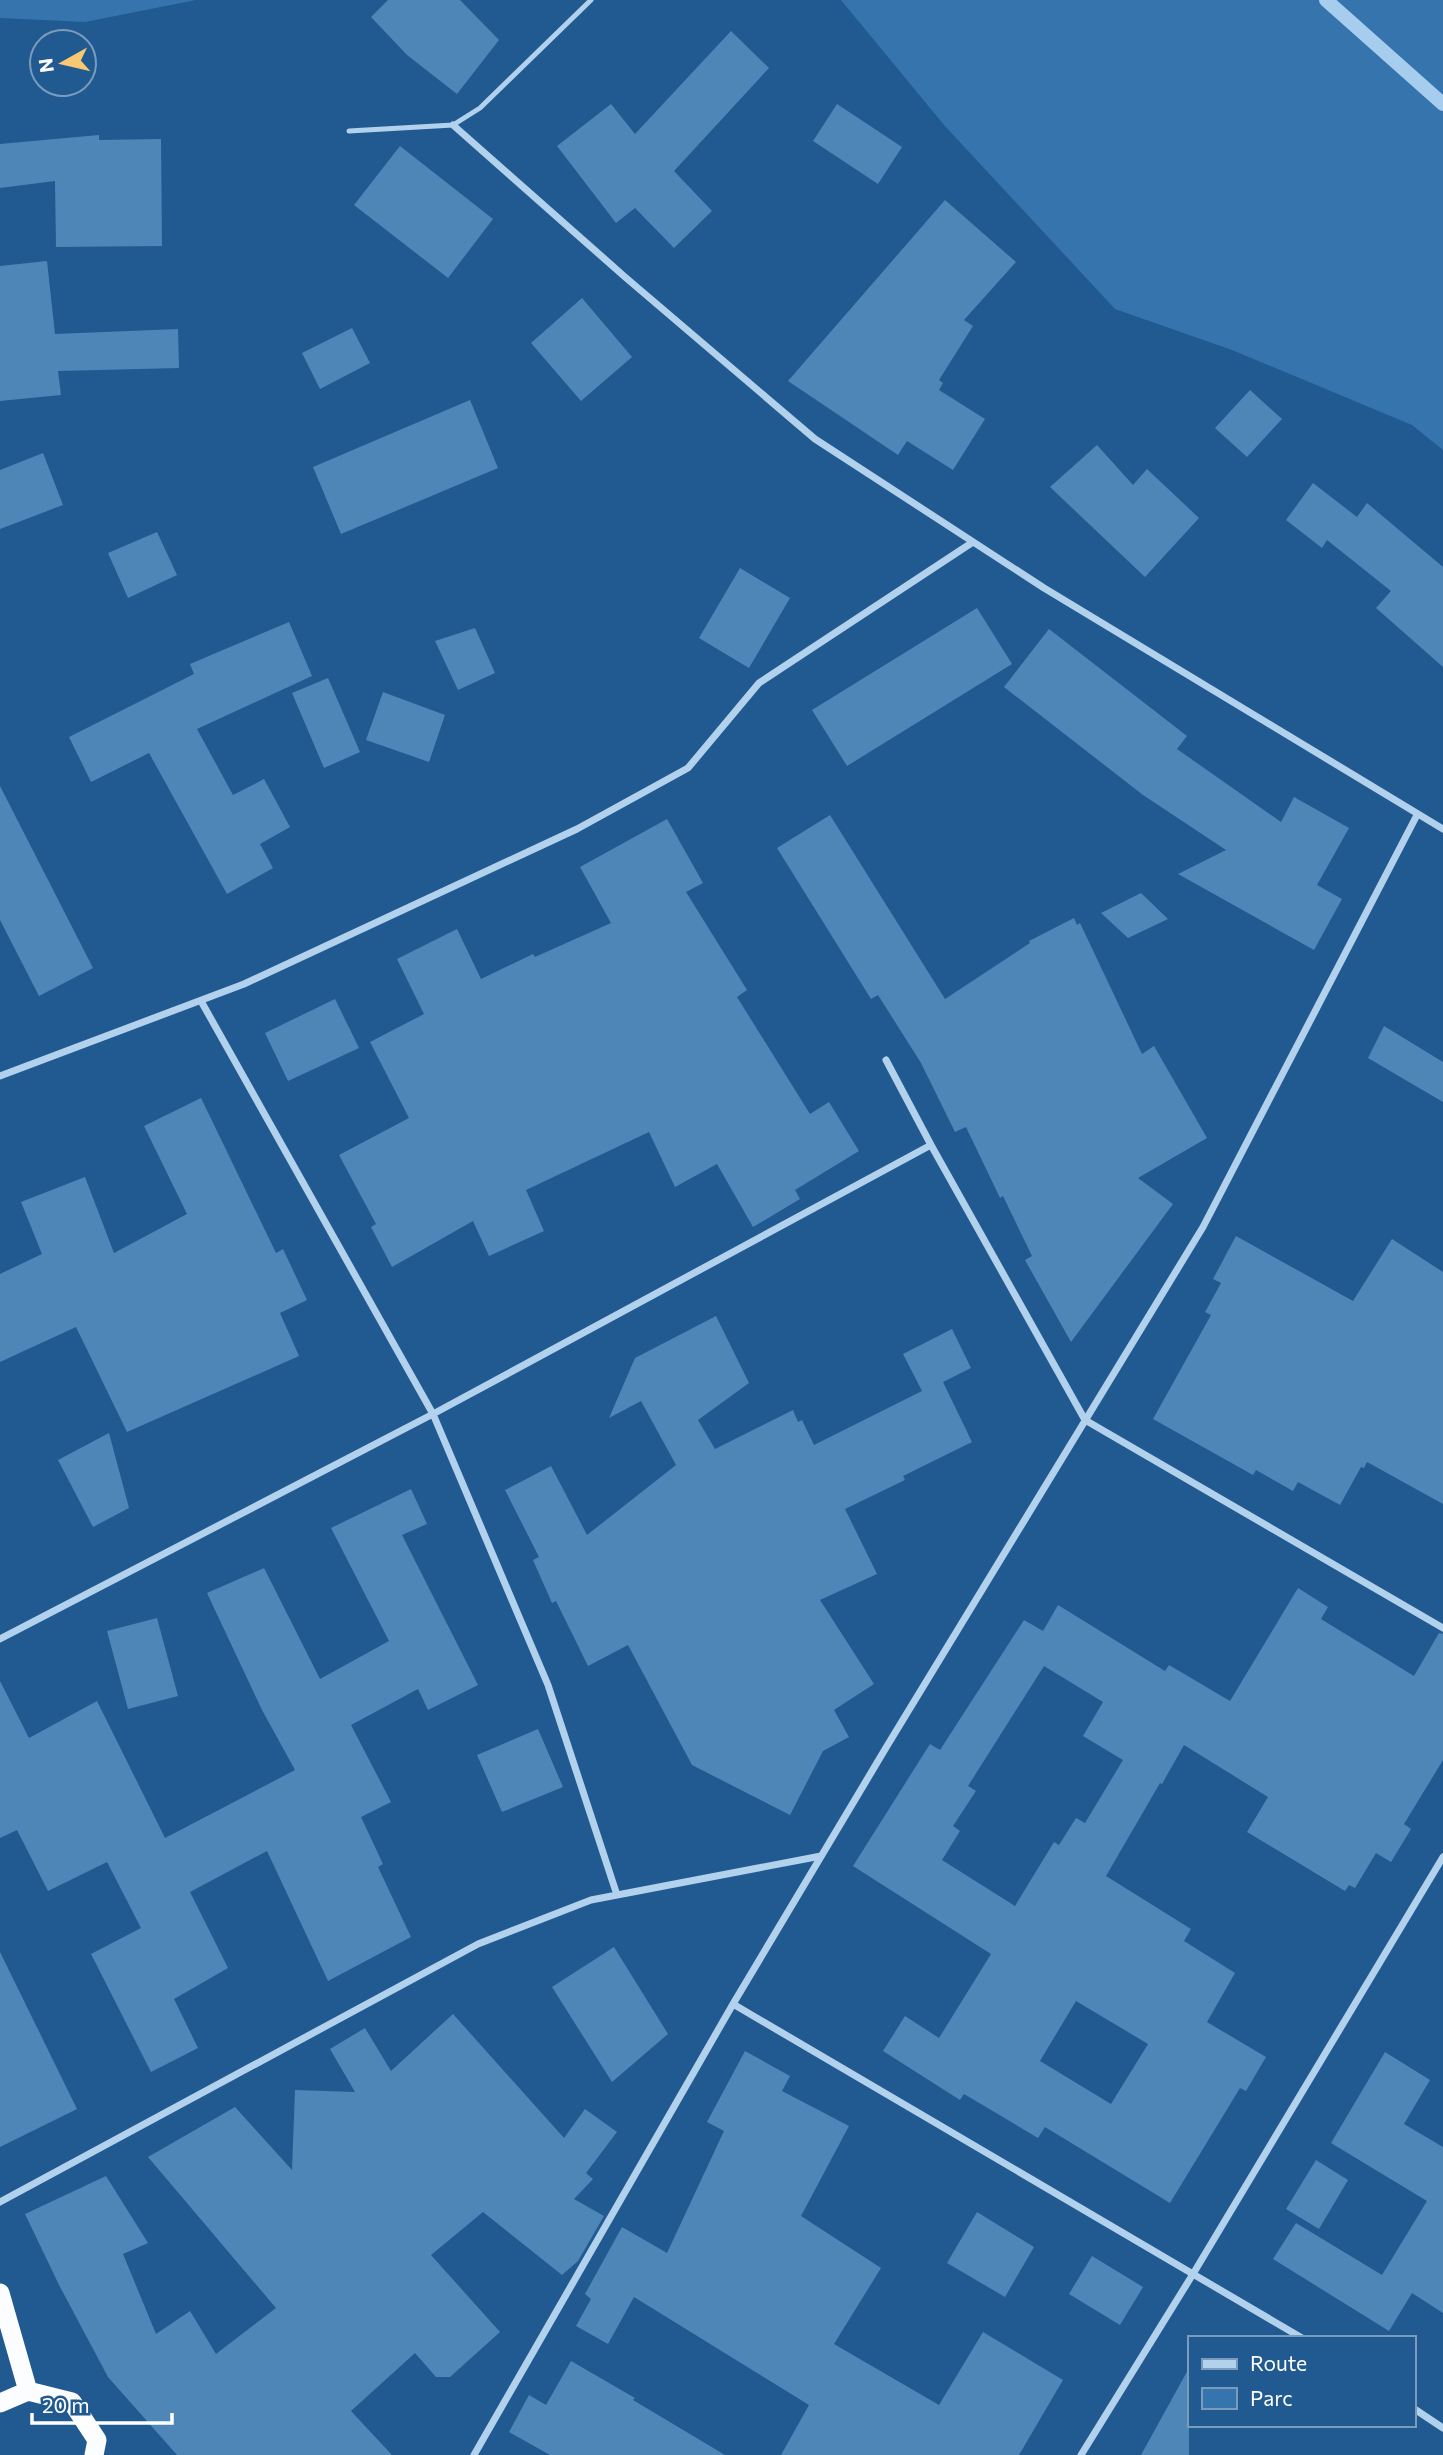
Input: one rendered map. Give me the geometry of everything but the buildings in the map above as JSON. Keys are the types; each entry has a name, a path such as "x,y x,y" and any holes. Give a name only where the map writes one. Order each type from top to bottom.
{"highway":[{"path":"0,2293 28,2391"},
{"path":"0,2403 28,2391 72,2402 97,2440 94,2455"}],"street":[{"path":"453,125 625,277 815,439 1044,588 1443,829"},
{"path":"0,1076 244,984 577,829 688,768 759,683 973,542"},
{"path":"474,2455 733,2004 1203,1227 1417,815"},
{"path":"201,1001 433,1413 548,1685 617,1895"},
{"path":"886,1060 1085,1420 1443,1628"},
{"path":"0,1639 433,1413 931,1145"},
{"path":"0,2202 478,1944 591,1900 821,1857"},
{"path":"1080,2455 1193,2274 1443,1857"},
{"path":"733,2004 1298,2336"},
{"path":"1415,2409 1443,2428"}],"lane":[{"path":"348,131 453,125 480,107 591,0"}],"green space":[{"path":"0,0 196,0 85,22 0,18"},
{"path":"841,0 1443,0 1443,450 1412,425 1232,350 1115,309 944,125"}],"waterway":[{"path":"1326,0 1443,104"}]}
